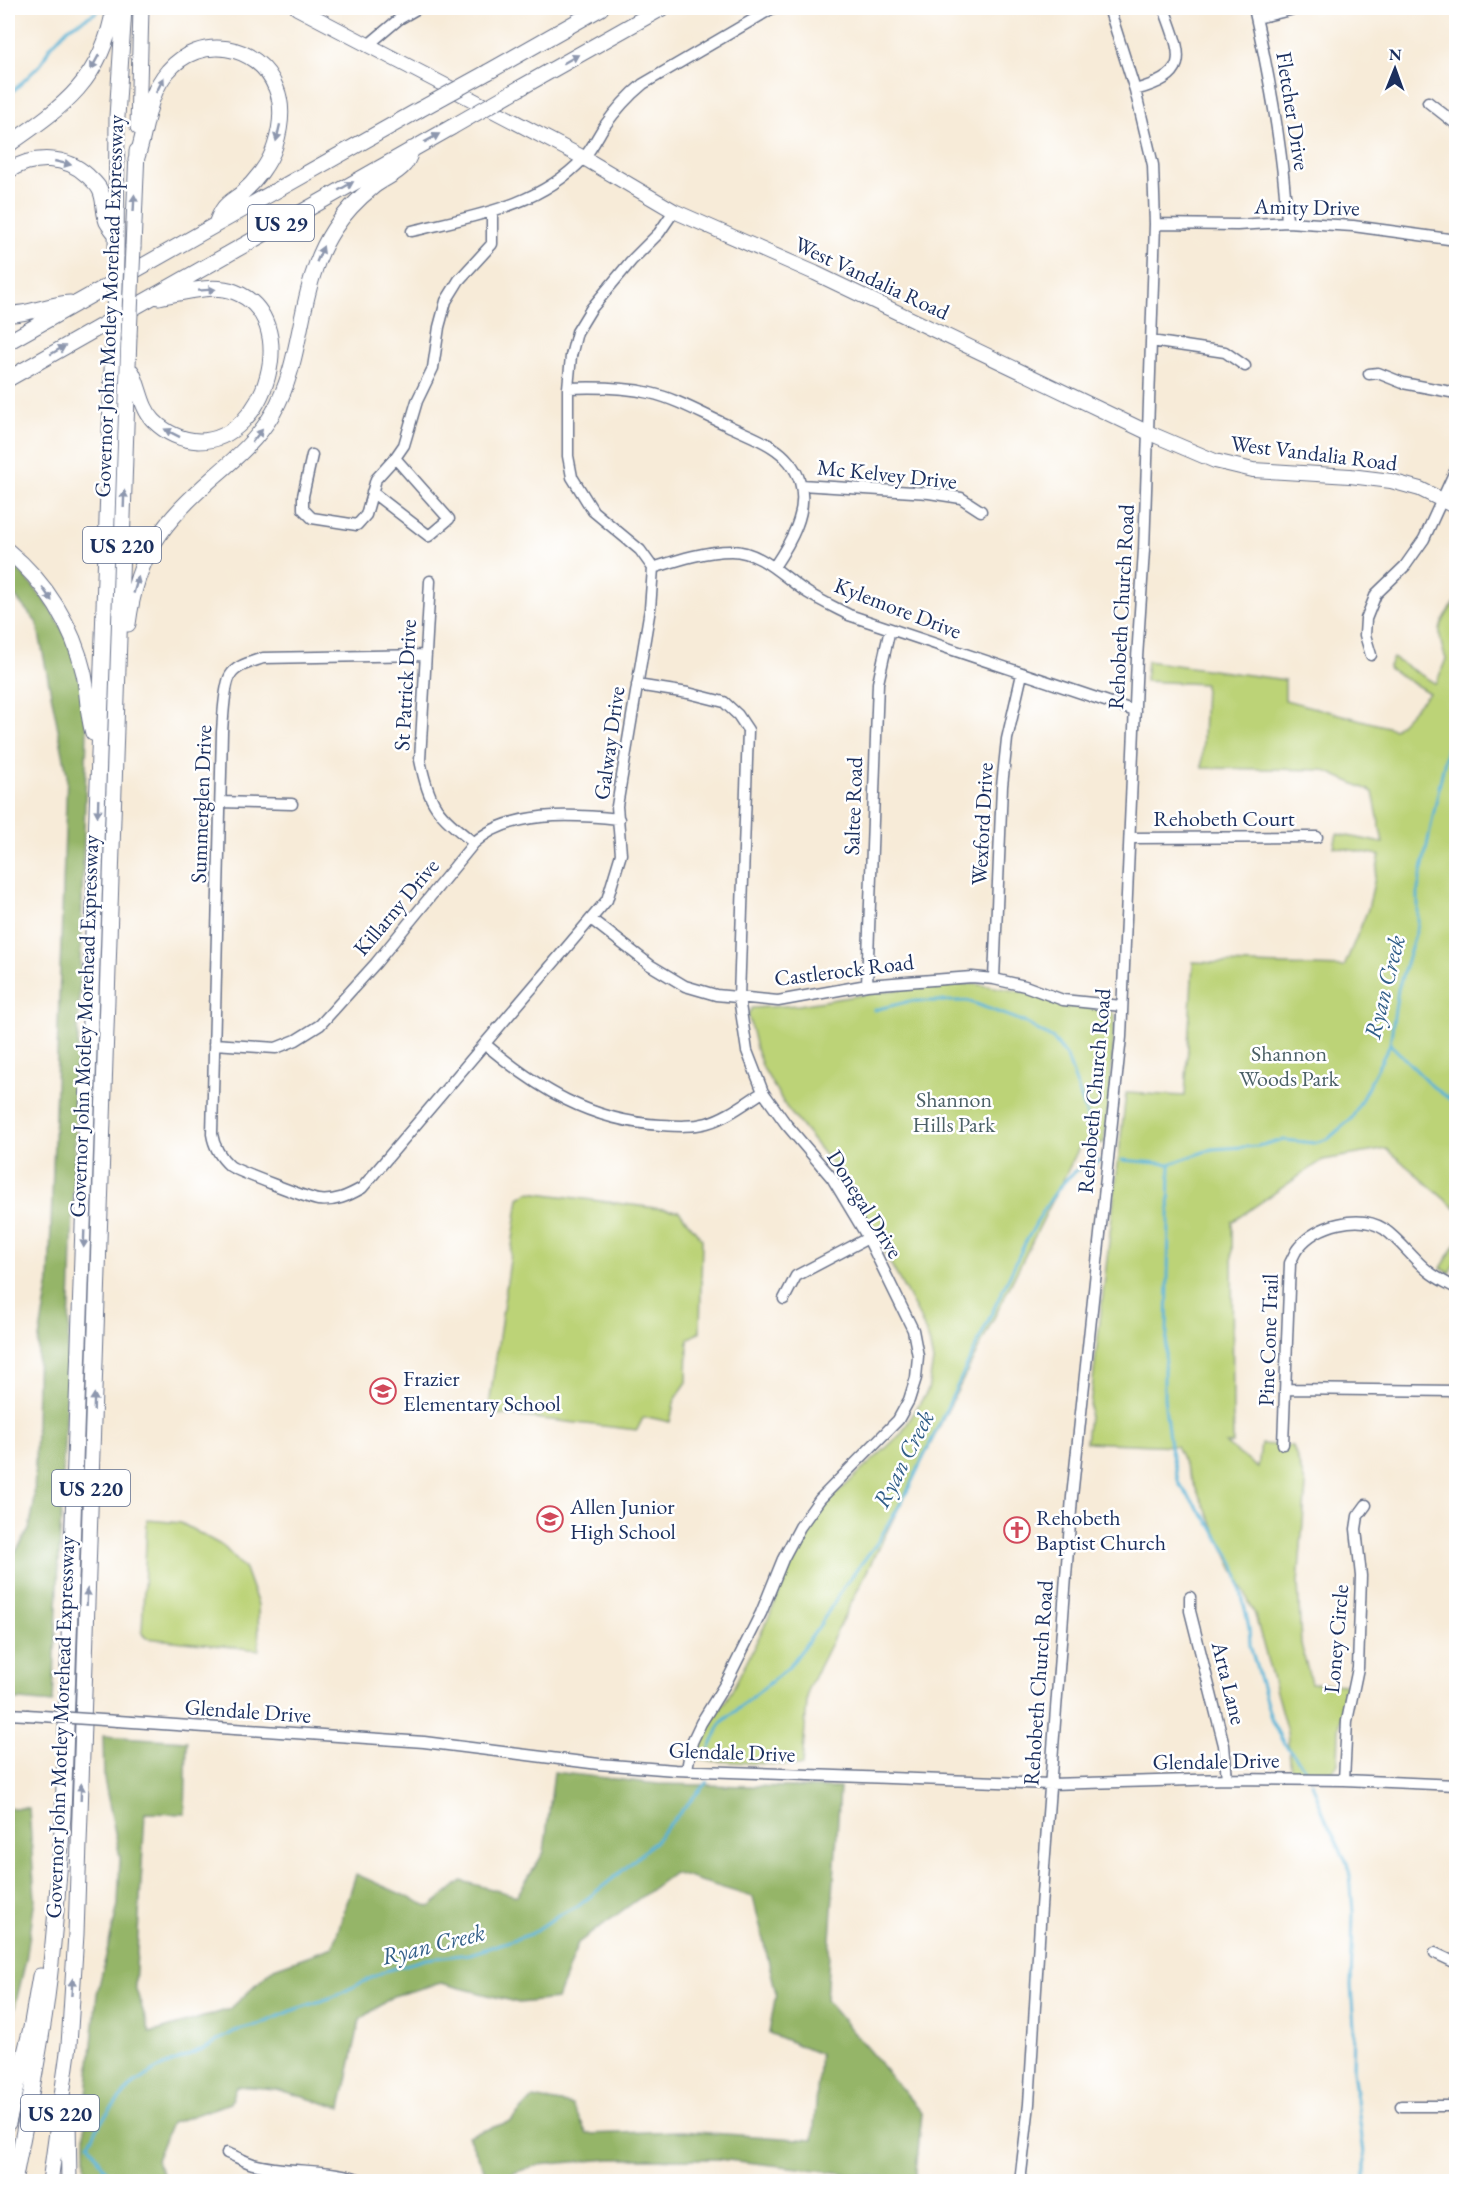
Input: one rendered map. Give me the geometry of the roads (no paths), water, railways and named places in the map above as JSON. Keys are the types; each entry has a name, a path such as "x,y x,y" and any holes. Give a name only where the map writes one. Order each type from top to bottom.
{"highway":[{"path":"8,145 65,104 82,84 107,40 114,8"},
{"name":"Governor John Motley Morehead Expressway","path":"14,2181 40,2042 57,1903 65,1768 117,236 117,117 124,8"},
{"name":"Governor John Motley Morehead Expressway","path":"69,2045 77,1910 141,8"},
{"name":"US 29","path":"8,342 601,8"},
{"name":"US 29","path":"8,379 662,8"},
{"path":"136,160 144,140 144,125 151,102 159,84 176,62 198,49 213,47 236,51 256,61 265,69 276,88 281,110 281,125 275,149 268,162 244,192 224,207 216,224"},
{"path":"116,725 125,671 130,608 144,561 152,544 173,515 248,447 262,430 289,377 306,295 324,245 336,225 355,203 404,165 412,149"},
{"path":"8,171 26,162 43,159 66,162 79,167 99,187 104,198 107,221 117,236"},
{"path":"129,365 138,384 141,398 153,420 169,433 189,440 212,441 227,435 239,426 251,412 270,368 272,350 269,332 257,309 235,292 202,289 150,298"},
{"path":"8,314 24,315 55,304 76,303"},
{"path":"8,551 40,584 53,602 72,637 84,674 92,729 100,750"},
{"path":"8,2123 31,2028 48,1923 57,1903"},
{"path":"69,2045 73,2072 67,2127 69,2181"},
{"name":"US 220","path":"50,2181 69,2045"}],"main road":[{"name":"West Vandalia Road","path":"297,8 584,158 674,211 814,273 1147,432 1215,462 1253,470 1391,481 1420,489 1456,507"}],"street":[{"path":"367,46 399,19 418,8"},
{"path":"411,231 492,212 525,200 558,181 584,158 624,100 643,84 773,8"},
{"name":"Rehobeth Church Road","path":"1020,2181 1029,2104 1072,1497 1121,1038 1144,550 1155,224 1153,165 1136,90 1109,8"},
{"path":"1136,90 1162,82 1171,75 1177,64 1178,51 1164,8"},
{"path":"1255,13 1298,8"},
{"name":"Fletcher Drive","path":"1255,13 1277,116 1285,177 1287,222"},
{"path":"1428,102 1456,124"},
{"path":"653,568 640,550 593,511 572,477 568,456 568,388 571,356 577,332 591,309 631,261 659,233 674,211"},
{"path":"312,455 303,496 303,509 312,518 357,525 366,515 376,479 396,458 404,445 417,401 433,368 439,327 446,301 459,280 492,244 492,212"},
{"name":"Amity Drive","path":"1155,224 1238,225 1287,222 1353,226 1456,240"},
{"path":"1151,341 1225,352 1245,366"},
{"path":"1369,374 1378,373 1403,383 1456,393"},
{"name":"Mc Kelvey Drive","path":"568,388 618,387 653,393 686,406 773,447 790,463 801,485 929,493 961,498 981,511"},
{"path":"372,492 429,536 449,519 396,458"},
{"path":"1371,655 1365,635 1366,619 1376,594 1405,566 1424,539 1456,469"},
{"path":"774,567 786,549 798,522 802,509 801,485"},
{"name":"Kylemore Drive","path":"653,568 711,553 734,551 774,567 808,592 849,615 1135,711"},
{"name":"Galway Drive","path":"212,1134 218,1153 231,1167 317,1200 343,1199 362,1188 607,900 621,854 617,806 650,609 653,568"},
{"name":"St Patrick Drive","path":"430,581 420,760 425,787 432,803 442,817 474,843"},
{"name":"Saltee Road","path":"867,985 878,683 890,629"},
{"name":"Summerglen Drive","path":"212,1134 222,732 231,676 243,664 263,658 426,655"},
{"name":"Wexford Drive","path":"994,979 1002,786 1007,740 1022,674"},
{"name":"Donegal Drive","path":"637,685 688,693 724,702 738,715 748,730 739,998 747,1051 763,1092 786,1124 832,1178 868,1238 913,1330 918,1356 916,1378 909,1400 898,1420 820,1498 800,1527 727,1681 692,1742 687,1769"},
{"path":"221,802 292,804"},
{"name":"Killarny Drive","path":"214,1044 276,1048 296,1040 320,1025 389,948 474,843 486,832 510,822 557,816 595,816 619,819"},
{"name":"Rehobeth Court","path":"1130,838 1317,837"},
{"name":"Castlerock Road","path":"591,919 650,965 685,986 716,995 778,1001 867,985 960,978 994,979 1025,986 1063,1000 1122,1006"},
{"path":"485,1044 517,1071 552,1094 590,1111 640,1124 682,1126 706,1123 729,1114 763,1092"},
{"name":"Pine Cone Trail","path":"1283,1444 1290,1263 1298,1247 1315,1233 1330,1226 1345,1222 1364,1222 1383,1228 1429,1272 1456,1288"},
{"path":"784,1299 796,1276 868,1238"},
{"path":"1286,1389 1456,1391"},
{"name":"Loney Circle","path":"1344,1780 1347,1720 1358,1668 1361,1576 1356,1529 1358,1516 1366,1505"},
{"name":"Arta Lane","path":"1190,1598 1190,1611 1224,1745 1227,1779"},
{"name":"Glendale Drive","path":"8,1714 424,1743 599,1764 687,1769 1050,1784 1227,1779 1344,1780 1456,1785"},
{"path":"1434,1953 1456,1963"},
{"path":"1401,2106 1456,2106"},
{"path":"227,2153 253,2164 293,2176 326,2172 366,2181"}],"waterway":[{"path":"8,96 41,64 50,47 68,28 97,12"},
{"name":"Ryan Creek","path":"1122,1160 1170,1164 1212,1149 1258,1146 1284,1140 1314,1143 1328,1139 1352,1118 1390,1044 1398,989 1418,925 1418,889 1448,744 1456,728"},
{"path":"874,1010 910,1001 968,1001 1022,1021 1053,1039 1067,1057 1085,1109 1091,1132 1093,1163"},
{"path":"1390,1044 1432,1086 1456,1104"},
{"name":"Ryan Creek","path":"707,1755 721,1723 789,1667 877,1543 906,1494 1025,1243 1054,1194 1068,1177 1079,1169 1099,1161"},
{"path":"1170,1164 1167,1333 1164,1370 1164,1398 1170,1447 1179,1484 1211,1525 1235,1565 1249,1627 1250,1645 1272,1722 1283,1742 1309,1777"},
{"name":"Ryan Creek","path":"118,2182 103,2167 89,2143 105,2116 138,2081 159,2068 202,2050 235,2031 261,2024 333,1997 385,1971 426,1959 470,1954 531,1934 557,1916 578,1906 621,1872 654,1842 707,1782"},
{"path":"1312,1783 1326,1821 1347,1863 1350,1875 1353,1912 1351,1986 1354,2027 1353,2070 1365,2161 1365,2182"}],"place":[{"name":"Frazier Elementary School","path":"383,1391"},
{"name":"Allen Junior High School","path":"550,1519"},
{"name":"Rehobeth Baptist Church","path":"1017,1530"}],"park label":[{"name":"Shannon Woods Park","path":"1289,1066"},
{"name":"Shannon Hills Park","path":"954,1112"}]}
